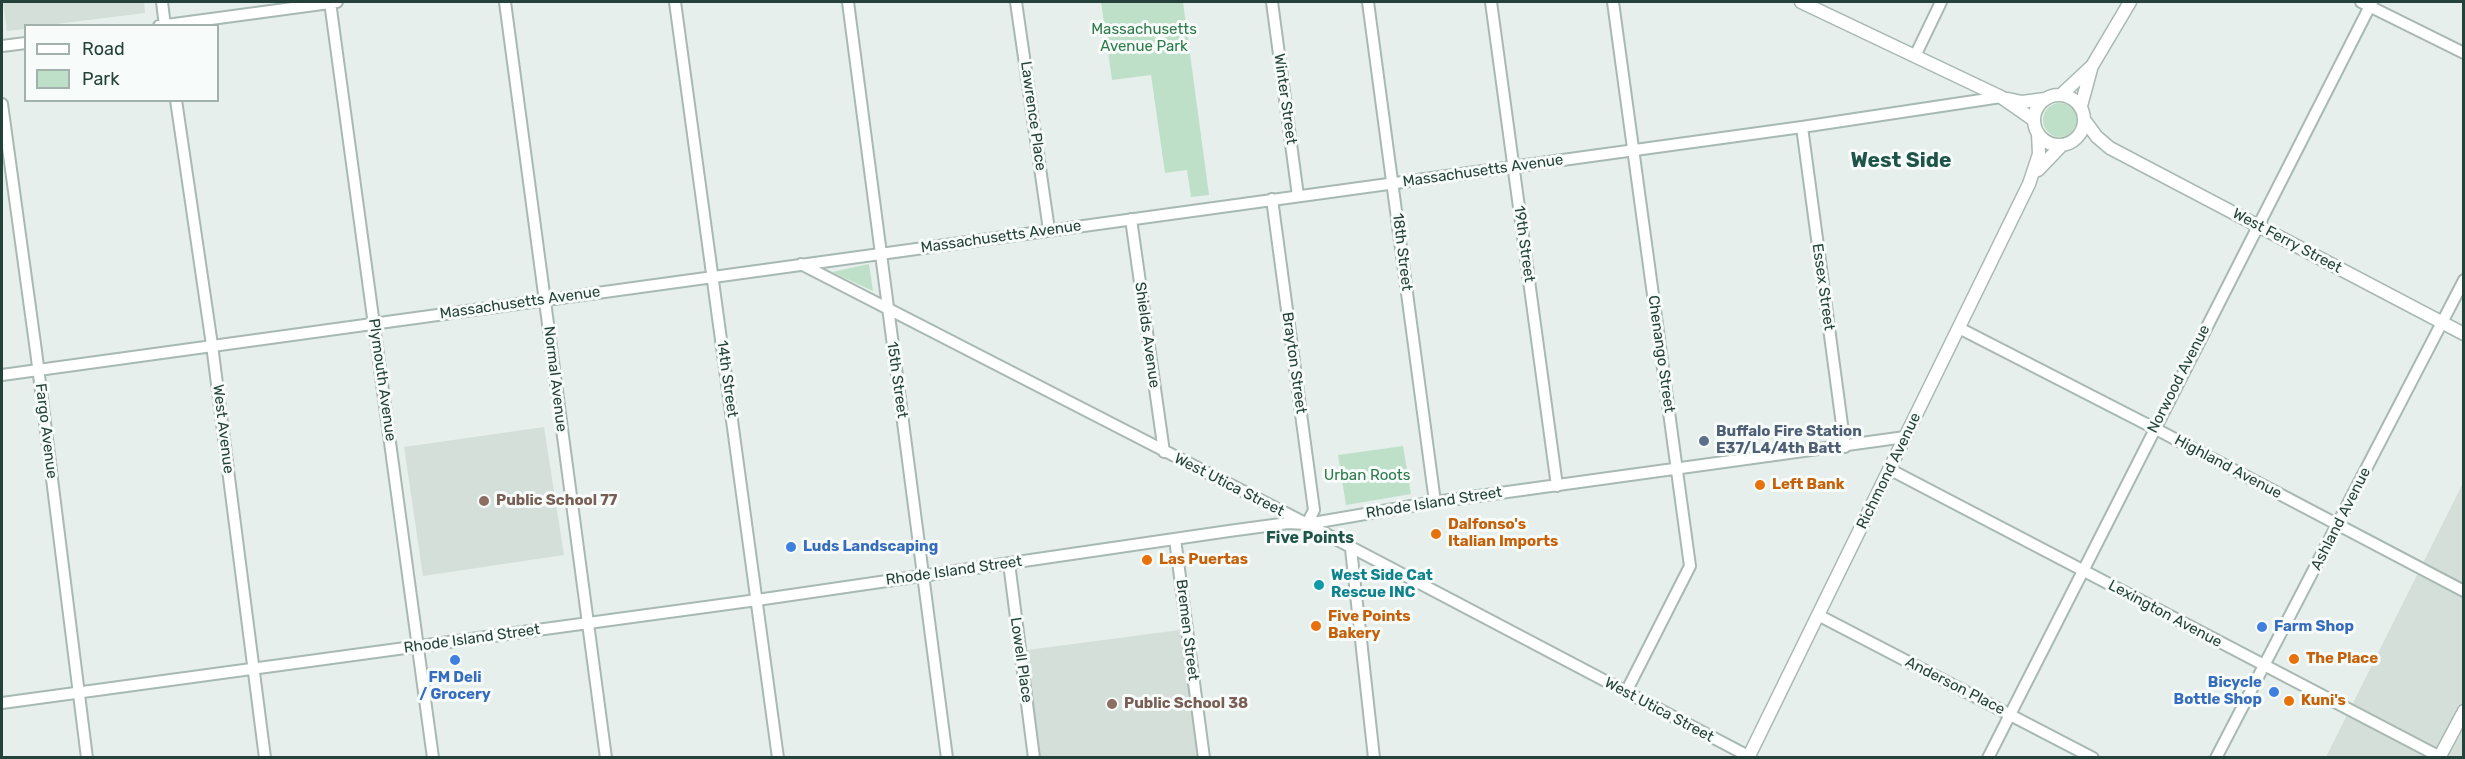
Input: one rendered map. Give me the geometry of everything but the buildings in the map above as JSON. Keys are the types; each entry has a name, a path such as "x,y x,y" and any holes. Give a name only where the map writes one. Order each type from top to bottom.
{"street":[{"path":"162,2 165,24"},
{"path":"172,24 310,3 334,2"},
{"name":"Plymouth Avenue","path":"334,2 374,323 433,758"},
{"name":"Normal Avenue","path":"505,2 606,758"},
{"name":"14th Street","path":"675,2 778,758"},
{"name":"15th Street","path":"848,2 947,758"},
{"name":"Lawrence Place","path":"1016,2 1049,230"},
{"name":"Winter Street","path":"1272,2 1298,196"},
{"name":"18th Street","path":"1368,2 1435,502"},
{"name":"19th Street","path":"1491,2 1557,486"},
{"name":"Chenango Street","path":"1613,2 1690,566 1626,692"},
{"path":"1801,2 2016,102 2044,99 2062,94 2092,66"},
{"path":"1915,56 1941,2"},
{"path":"2044,99 2036,109 2034,120 2038,133 2050,143 2062,145 2074,140 2081,133 2085,122 2081,106 2092,66 2130,2"},
{"path":"2367,3 2463,53"},
{"name":"Norwood Avenue","path":"1988,758 2367,3"},
{"path":"2,46 24,43"},
{"path":"2062,94 2073,98 2081,106"},
{"path":"2001,97 2034,120"},
{"name":"Massachusetts Avenue","path":"2,375 1802,127 2001,97"},
{"name":"West Avenue","path":"176,102 212,345 265,758"},
{"name":"Fargo Avenue","path":"2,104 87,758"},
{"name":"West Ferry Street","path":"2085,122 2110,148 2463,334"},
{"name":"Essex Street","path":"1802,127 1845,447"},
{"name":"Richmond Avenue","path":"1749,757 2029,184 2039,153 2038,133"},
{"name":"West Ferry Street","path":"2074,140 2110,148"},
{"name":"Richmond Avenue","path":"2029,184 2048,157 2062,145"},
{"name":"Brayton Street","path":"1272,199 1314,510 1307,524"},
{"name":"Shields Avenue","path":"1131,219 1164,452"},
{"name":"West Utica Street","path":"801,264 1307,524 1749,757"},
{"name":"Ashland Avenue","path":"2216,758 2338,526 2463,280"},
{"name":"Highland Avenue","path":"1959,328 2463,591"},
{"name":"Rhode Island Street","path":"2,703 757,600 1175,539 1288,524 1307,524 1435,502 1905,437"},
{"name":"Lexington Avenue","path":"1889,469 2440,757"},
{"name":"Bremen Street","path":"1175,539 1204,758"},
{"path":"1351,549 1374,758"},
{"name":"Lowell Place","path":"1009,563 1034,758"},
{"name":"Anderson Place","path":"1818,615 2093,758"},
{"path":"2440,757 2463,711"}],"shaded area":[{"path":"3,2 144,2 145,13 56,24 24,24 24,29 7,31"},
{"name":"Public School 77","path":"544,427 564,555 423,576 404,447"},
{"path":"2463,483 2463,757 2326,757"},
{"name":"Public School 38","path":"1187,629 1204,757 1034,757 1020,651"}],"green space":[{"name":"Massachusetts Avenue Park","path":"1101,2 1183,2 1209,195 1191,197 1187,170 1165,173 1151,75 1112,80"},
{"path":"2060,103 2072,108 2077,120 2072,132 2060,137 2048,132 2043,120 2048,108"},
{"path":"869,264 873,291 832,272"},
{"name":"Urban Roots","path":"1403,446 1411,494 1346,505 1338,455"}],"place":[{"name":"Buffalo Fire Station E37/L4/4th Batt","path":"1704,441"},
{"name":"Left Bank","path":"1760,485"},
{"name":"Public School 77","path":"484,501"},
{"name":"Dalfonso's Italian Imports","path":"1436,534"},
{"name":"Luds Landscaping","path":"791,547"},
{"name":"Las Puertas","path":"1147,560"},
{"name":"West Side Cat Rescue INC","path":"1319,585"},
{"name":"Five Points Bakery","path":"1316,626"},
{"name":"Farm Shop","path":"2262,627"},
{"name":"The Place","path":"2294,659"},
{"name":"FM Deli / Grocery","path":"455,660"},
{"name":"Bicycle Bottle Shop","path":"2274,692"},
{"name":"Kuni's","path":"2289,701"},
{"name":"Public School 38","path":"1112,704"}],"district":[{"name":"West Side","path":"1901,161"},
{"name":"Five Points","path":"1310,538"}]}
